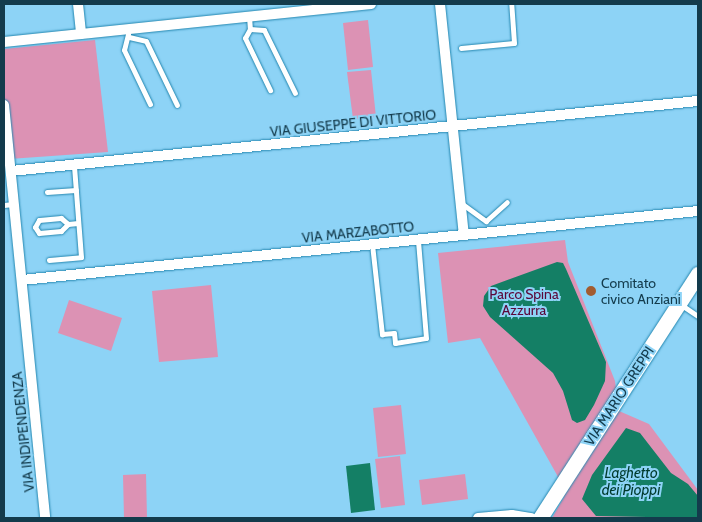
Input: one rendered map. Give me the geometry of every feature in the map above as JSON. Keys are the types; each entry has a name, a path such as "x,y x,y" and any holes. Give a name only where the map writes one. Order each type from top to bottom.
{"main road":[{"name":"VIA MARIO GREPPI","path":"540,518 698,274"}],"street":[{"path":"78,4 82,34"},
{"path":"4,42 82,34 128,33 341,5 372,4"},
{"path":"440,4 464,235"},
{"name":"VIA GIUSEPPE DI VITTORIO","path":"11,171 698,101"},
{"name":"VIA INDIPENDENZA","path":"4,105 11,171 9,199 22,280 45,518"},
{"name":"VIA MARZABOTTO","path":"22,280 698,211"},
{"path":"478,518 512,515 532,518"}],"lane":[{"path":"461,48 514,43 511,4"},
{"path":"249,16 250,29 246,38 270,90"},
{"path":"250,29 264,30 295,93"},
{"path":"150,104 124,50 128,33 146,41 177,105"},
{"path":"48,260 81,257 74,166"},
{"path":"47,192 76,190"},
{"path":"460,202 486,221 508,202"},
{"path":"68,224 61,218 39,220 35,227 39,233 62,231 68,224 78,223"},
{"path":"372,244 382,334 394,333 395,343 426,338 418,239"},
{"path":"679,304 698,316"}],"green space":[{"path":"368,20 373,67 348,70 343,23"},
{"path":"95,40 108,152 9,159 4,105 4,49"},
{"path":"371,70 376,117 353,119 347,72"},
{"name":"Parco Spina Azzurra","path":"565,240 568,262 615,381 619,411 649,424 698,490 698,518 552,518 564,497 557,475 480,338 448,343 438,253"},
{"path":"211,285 218,357 159,362 152,291"},
{"path":"69,300 122,318 111,351 58,333"},
{"path":"401,405 406,454 378,457 373,408"},
{"path":"400,456 405,505 381,508 375,459"},
{"path":"146,474 147,518 124,518 123,475"},
{"path":"465,474 468,499 422,505 419,480"}],"water":[{"path":"557,262 563,263 566,269 606,362 605,381 594,405 585,420 577,423 572,420 563,391 553,373 490,317 483,306 484,296 491,286"},
{"name":"Laghetto dei Pioppi","path":"626,428 640,433 671,473 688,484 698,496 698,518 596,516 582,499 592,475"},
{"path":"370,463 375,510 351,513 346,466"}],"place":[{"name":"Comitato civico Anziani","path":"591,291"}]}
